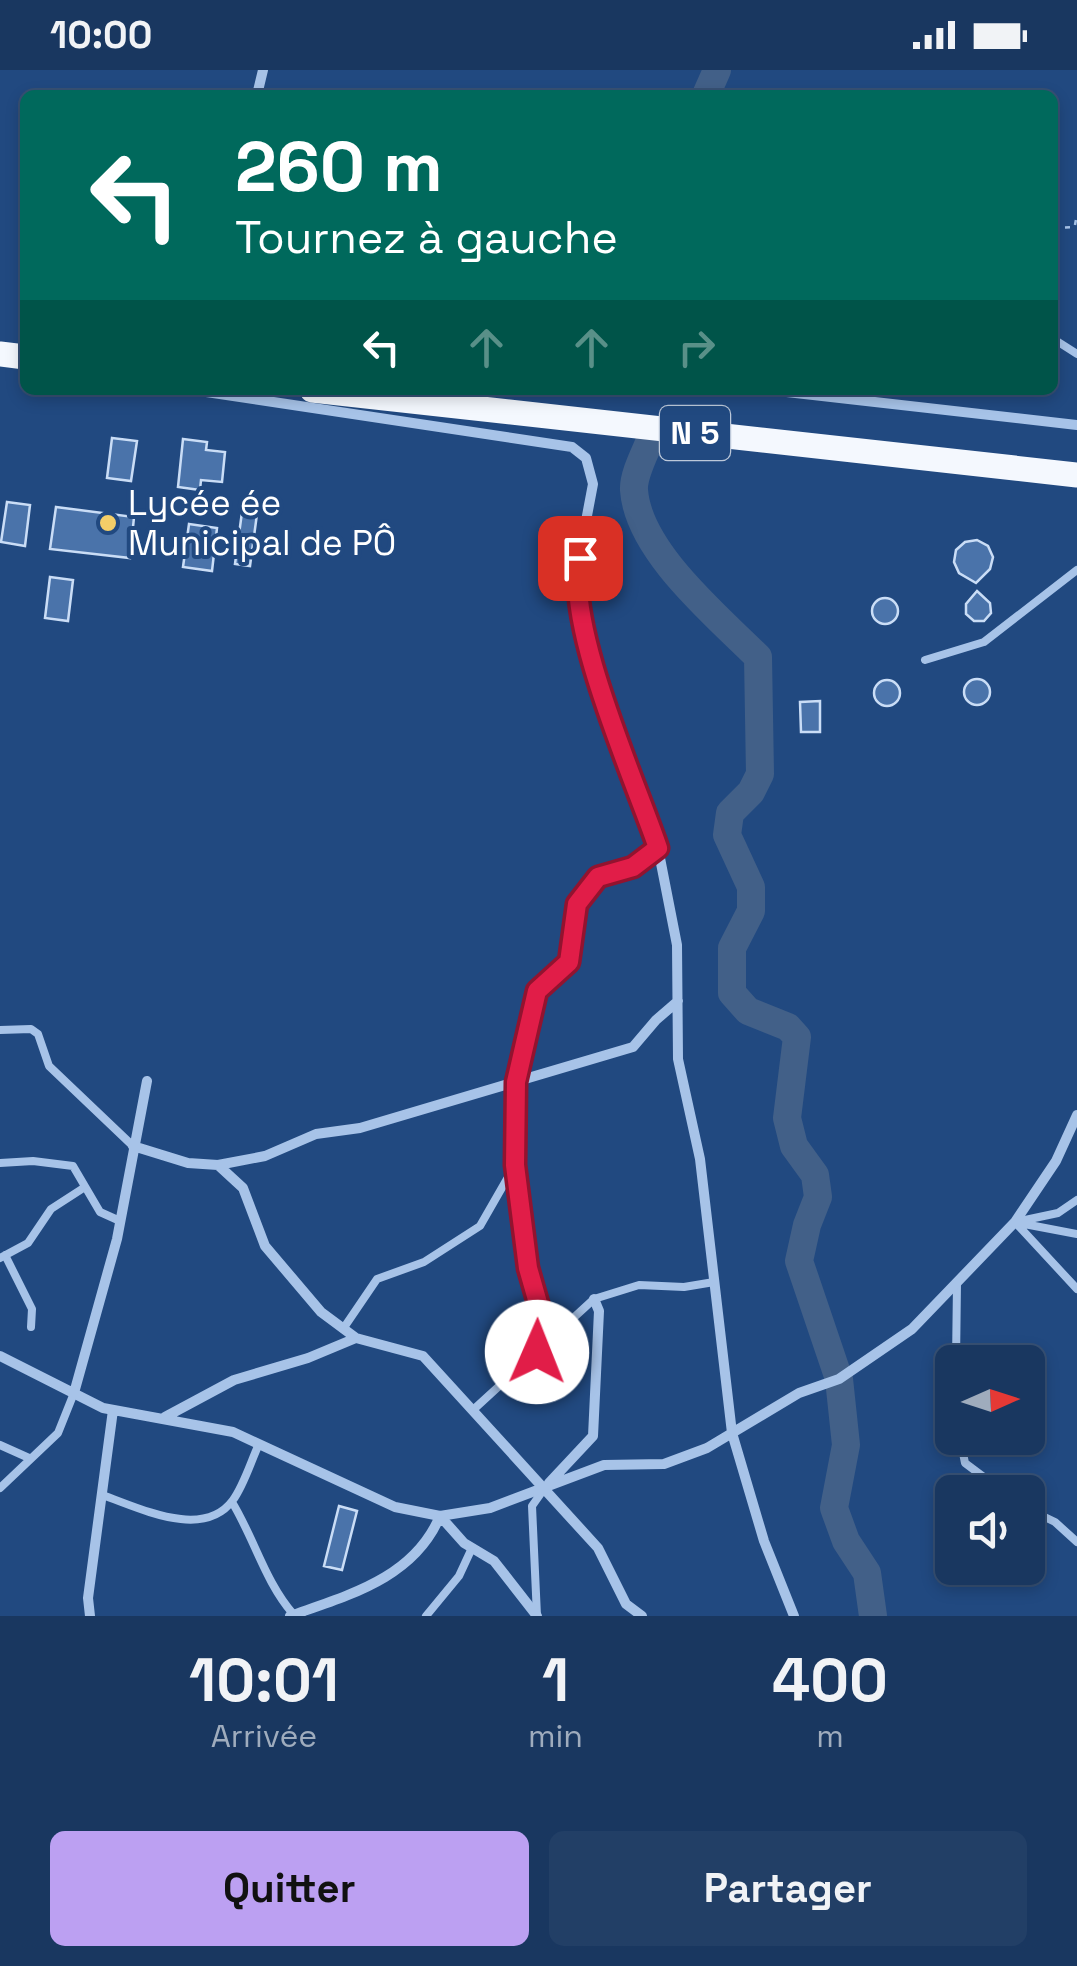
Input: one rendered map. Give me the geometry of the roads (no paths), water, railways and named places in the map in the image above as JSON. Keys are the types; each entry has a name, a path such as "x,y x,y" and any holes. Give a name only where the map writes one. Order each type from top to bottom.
{"highway":[{"name":"N 5","path":"357,395 1077,475"}],"street":[{"path":"228,395 572,446 586,458 592,484 575,579 593,659 658,848 678,945 678,1060 700,1159 732,1434 764,1540 794,1616"},
{"path":"811,395 1077,426"},
{"path":"133,1146 188,1163 218,1165 265,1156 316,1134 360,1128 633,1048 678,1001"},
{"path":"74,1393 120,1221 147,1081"},
{"path":"0,1356 112,1410 233,1432 395,1507 440,1516 490,1508 604,1465 664,1464 732,1434 799,1394 839,1379 912,1329 1015,1222 1077,1116"},
{"path":"218,1165 242,1188 265,1246 321,1312 356,1338 423,1356 598,1548 626,1604 642,1616"},
{"path":"545,1488 593,1436 599,1311 594,1299"},
{"path":"165,1417 234,1380 308,1358 356,1338"},
{"path":"90,1616 88,1598 112,1410"},
{"path":"440,1516 472,1548 494,1561 537,1616"},
{"path":"292,1615 372,1587 428,1542 440,1516"}],"lane":[{"path":"924,660 984,642 1077,570"},
{"path":"537,1352 540,1310 528,1268 515,1165 516,1082 537,991 569,962 577,904 598,877 633,867 658,848"},
{"path":"0,1030 31,1029 38,1034 49,1066 133,1146"},
{"path":"1062,1147 1077,1137"},
{"path":"0,1163 32,1161 73,1166 100,1212 120,1221"},
{"path":"344,1329 377,1279 424,1262 480,1226 515,1165"},
{"path":"31,1327 32,1309 2,1256 28,1243 51,1209 85,1187"},
{"path":"1015,1222 1058,1214 1077,1200"},
{"path":"1015,1222 1077,1234"},
{"path":"1015,1222 1077,1289"},
{"path":"473,1410 594,1299 639,1285 684,1287 714,1282"},
{"path":"956,1345 957,1282"},
{"path":"0,1488 58,1433 74,1393"},
{"path":"0,1444 29,1458"},
{"path":"102,1496 183,1521 210,1516 232,1502 259,1444"},
{"path":"963,1455 965,1463 981,1475"},
{"path":"537,1616 532,1506 545,1488"},
{"path":"232,1502 274,1592 292,1615"},
{"path":"1045,1517 1077,1542"},
{"path":"426,1616 460,1576 472,1548"}],"waterway":[{"path":"708,90 717,70"},
{"path":"651,438 634,484 639,513 649,536 682,581 758,657 760,774 751,792 730,813 727,835 751,887 751,911 732,948 732,993 748,1011 788,1027 797,1037 787,1118 794,1146 815,1175 818,1197 799,1261 839,1379 846,1445 834,1508 846,1541 867,1573 873,1616"}],"place":[{"name":"Lycée ée Municipal de PÔ","path":"108,523"}]}
